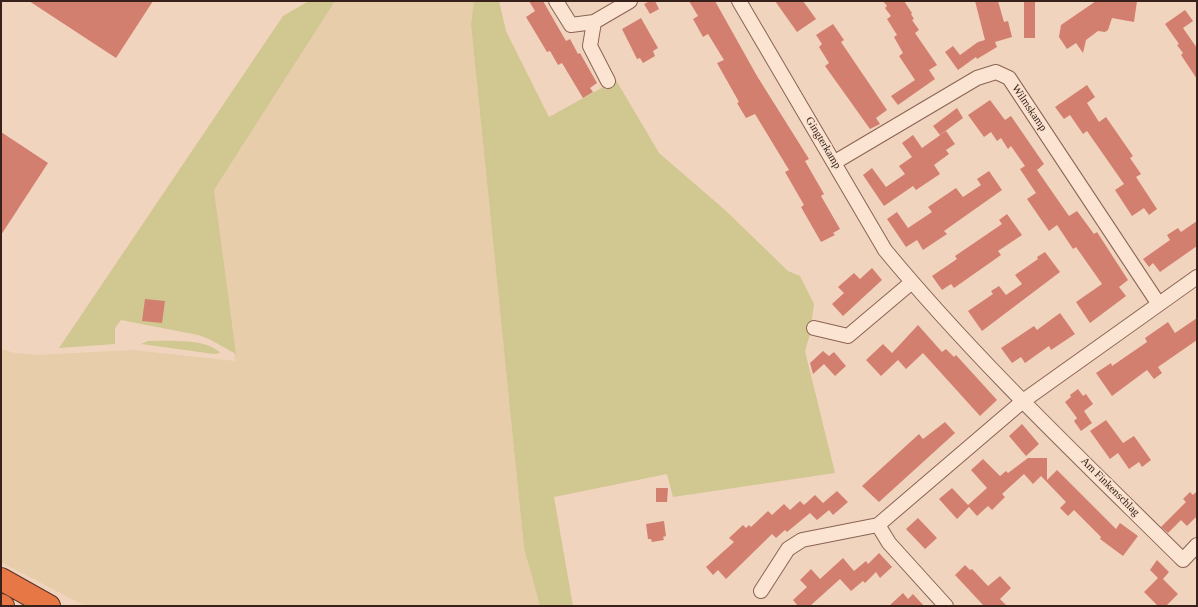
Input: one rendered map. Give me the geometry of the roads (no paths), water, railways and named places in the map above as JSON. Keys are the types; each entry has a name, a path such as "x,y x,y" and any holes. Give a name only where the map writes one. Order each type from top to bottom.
{"highway":[{"path":"1,579 49,606"}],"street":[{"path":"556,1 571,25 594,22 630,1"},
{"name":"Gingterkamp","path":"739,1 835,162 885,250 912,282 1022,401"},
{"path":"594,22 590,46 608,81"},
{"name":"Wilmskamp","path":"835,162 977,78 996,72 1009,78 1158,303"},
{"path":"761,591 788,549 802,540 878,525 1022,401 1158,303 1197,277"},
{"path":"814,328 848,336 912,282"},
{"name":"Am Finkenschlag","path":"1022,401 1183,560 1197,545"},
{"path":"878,525 889,543 946,606"}]}
